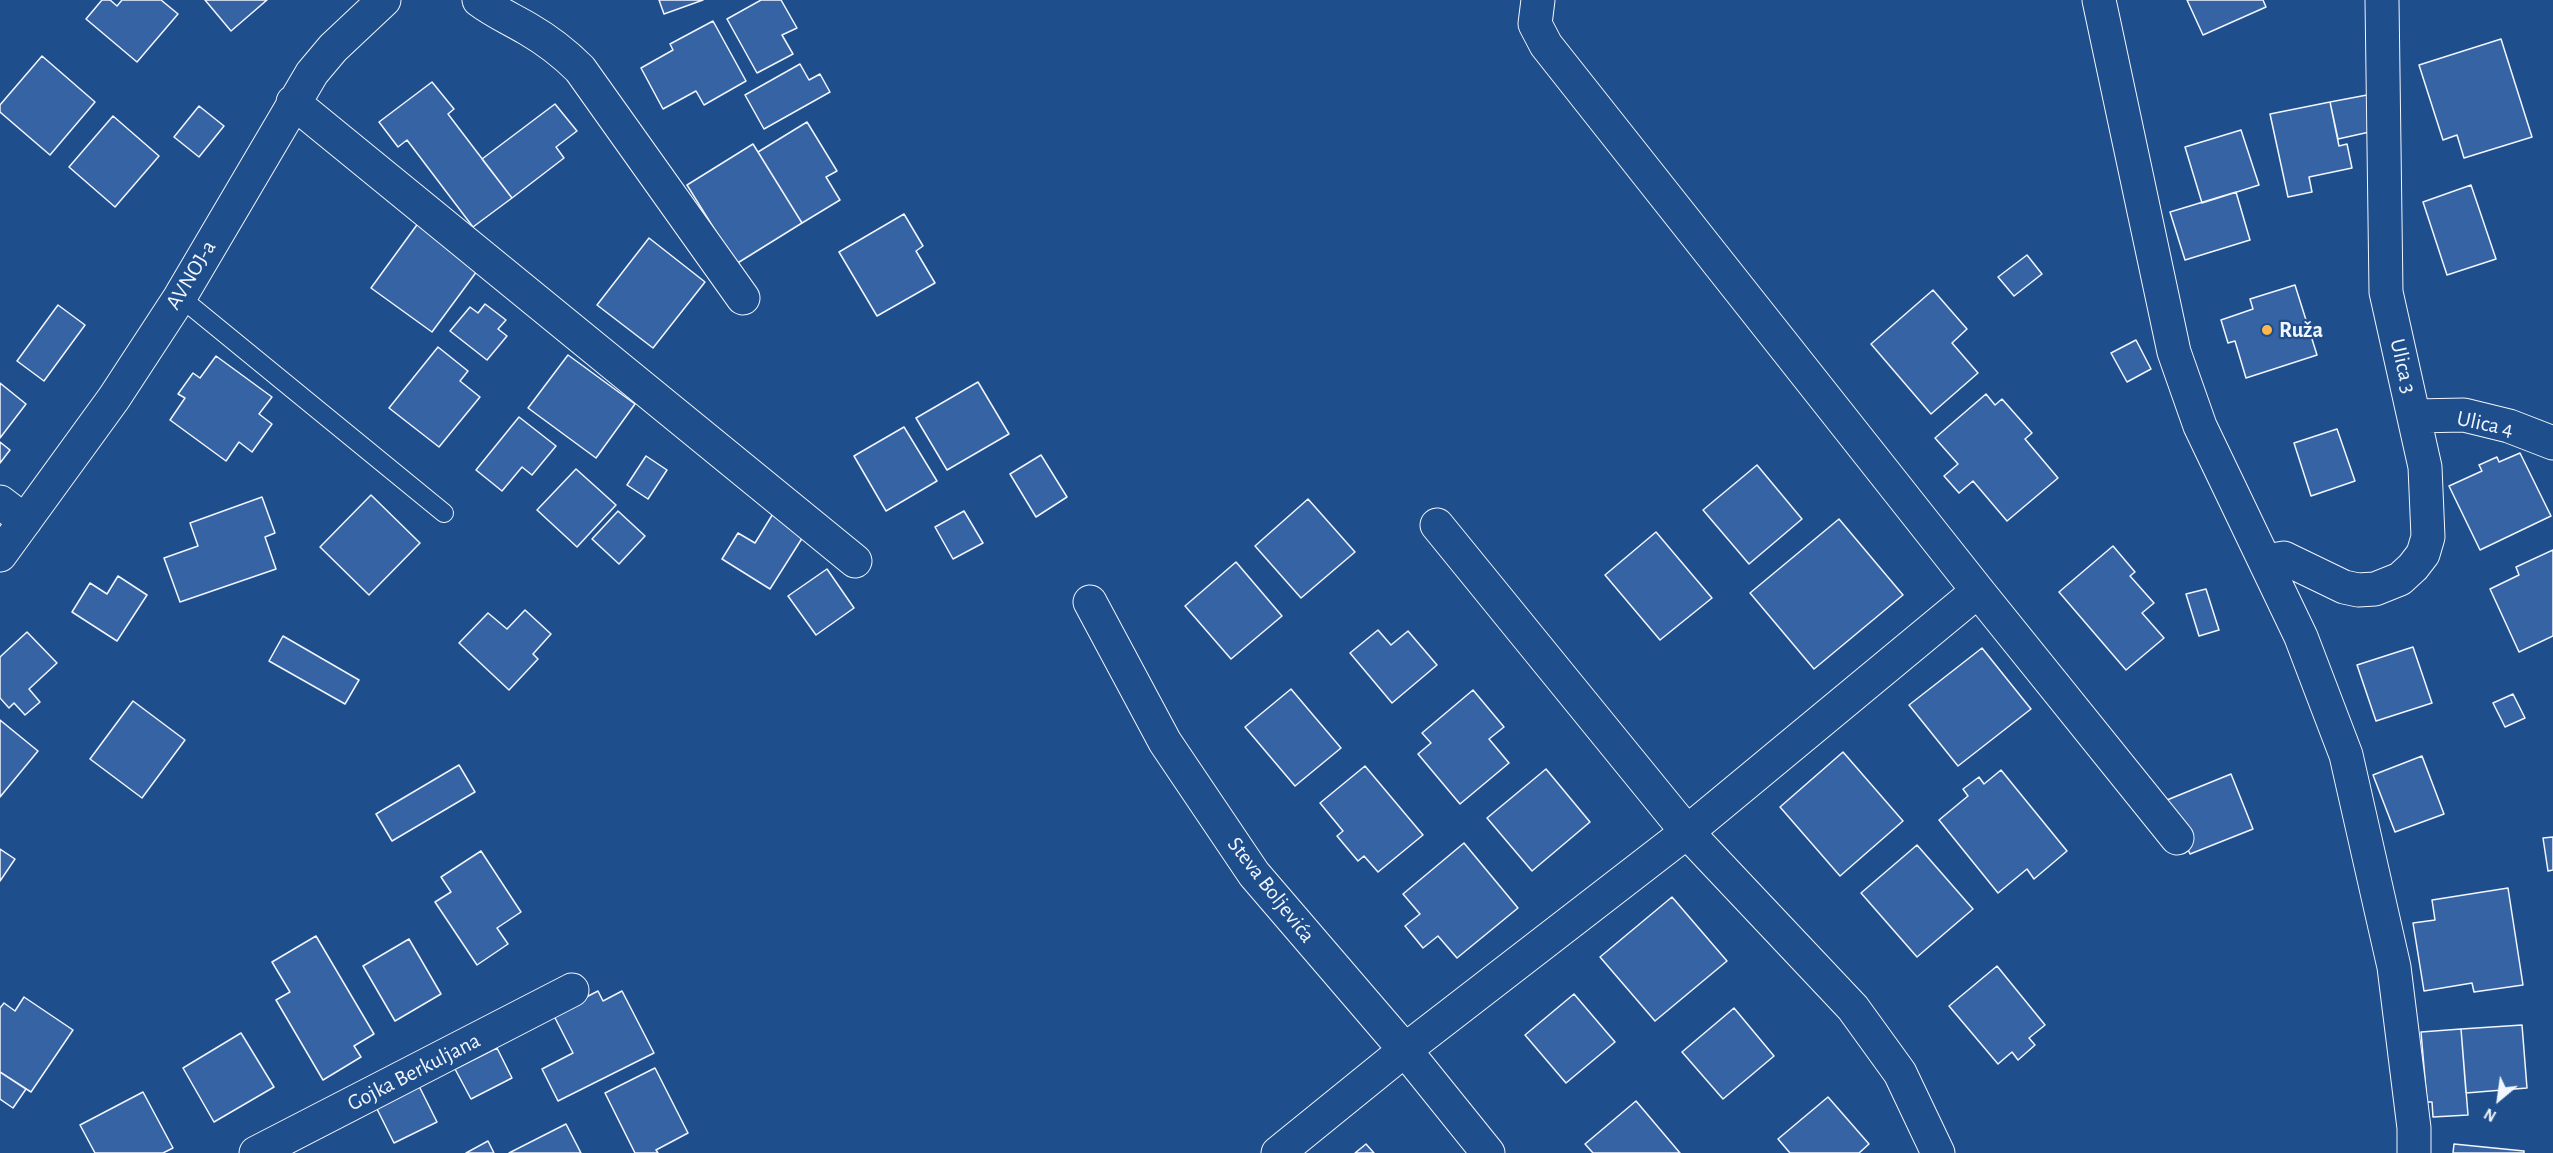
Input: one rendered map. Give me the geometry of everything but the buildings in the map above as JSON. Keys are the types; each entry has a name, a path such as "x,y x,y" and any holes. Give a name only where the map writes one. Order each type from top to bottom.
{"street":[{"name":"AVNOJ-a","path":"0,555 114,398 180,297 312,73 333,48 384,0"},
{"path":"479,0 495,13 528,29 561,51 580,69 744,298"},
{"path":"1539,0 1535,24 1546,45 1978,591 2177,838"},
{"path":"2099,0 2174,351 2200,426 2301,637 2346,755 2394,967 2414,1128 2414,1153"},
{"name":"Ulica 3","path":"2265,561 2284,558 2333,582 2358,590 2388,586 2413,567 2423,554 2428,537 2425,467 2386,292 2382,0"},
{"path":"293,102 855,561"},
{"name":"Ulica 4","path":"2415,416 2464,415 2509,426 2553,443"},
{"path":"0,502 26,521"},
{"path":"1437,525 1687,832 1853,1008 1900,1073 1938,1153"},
{"path":"1278,1153 1405,1050 1687,832 1978,591"},
{"name":"Steva Boljevića","path":"1090,602 1165,742 1254,874 1405,1050 1488,1153"},
{"name":"Gojka Berkuljana","path":"256,1153 572,990"}],"lane":[{"path":"180,297 444,513"}],"place":[{"name":"Ruža","path":"2267,330"}]}
